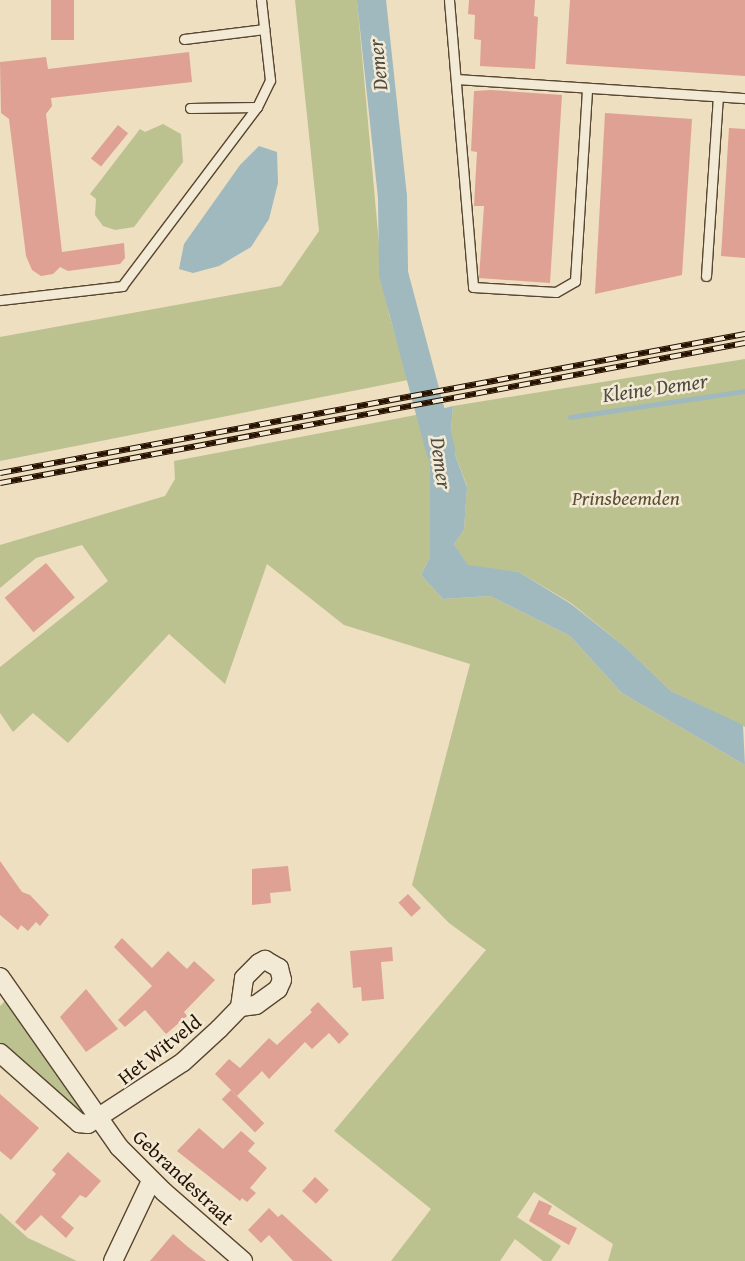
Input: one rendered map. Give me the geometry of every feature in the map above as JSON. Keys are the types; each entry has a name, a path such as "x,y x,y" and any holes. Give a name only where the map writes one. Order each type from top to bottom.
{"street":[{"name":"Gebrandestraat","path":"0,978 100,1120 151,1181 243,1261"},
{"name":"Het Witveld","path":"100,1120 183,1062 240,1007"},
{"path":"0,1053 80,1123 100,1120"},
{"path":"113,1261 151,1181"}],"lane":[{"path":"0,300 122,286 257,107 270,80 261,0"},
{"path":"449,0 473,287 556,292 575,281 587,88"},
{"path":"184,39 264,29"},
{"path":"457,79 745,98"},
{"path":"706,276 718,96"},
{"path":"190,108 257,107"}],"green space":[{"path":"295,0 357,0 379,244 389,314 408,380 0,461 0,337 281,286 319,231"},
{"path":"163,124 181,134 183,162 134,227 115,230 103,226 95,215 96,199 90,194 140,129 145,132"},
{"name":"Prinsbeemden","path":"745,359 745,727 671,691 624,646 571,603 519,572 468,566 454,544 464,530 467,486 450,441 453,406"},
{"path":"421,414 430,448 430,557 421,575 443,599 490,596 570,636 622,693 745,765 745,1261 608,1261 613,1244 534,1192 517,1217 561,1246 551,1261 543,1261 515,1239 500,1261 391,1261 431,1209 334,1131 486,950 449,923 412,885 470,664 344,625 267,564 225,684 169,634 68,743 33,713 13,732 0,713 0,667 108,581 82,545 36,558 0,588 0,545 165,496 175,479 174,461"},
{"path":"6,1000 85,1112 83,1115 0,1046 0,1006"},
{"path":"0,1213 28,1238 77,1261 0,1261"}],"water":[{"path":"259,146 277,152 278,183 269,219 251,247 219,266 193,273 179,269 184,244 240,165"},
{"path":"453,406 450,441 467,487 464,530 454,544 468,565 519,572 571,604 624,646 671,691 743,725 745,765 622,693 570,636 490,596 443,599 421,575 430,557 430,448 421,414"}],"building":[{"path":"51,0 74,0 74,40 51,40"},
{"path":"469,0 535,0 534,16 538,17 535,69 480,66 481,40 474,39 475,15 468,14"},
{"path":"570,0 745,0 745,76 566,64"},
{"path":"189,52 192,82 51,98 52,106 46,114 62,252 124,243 125,258 120,264 68,271 60,267 53,274 41,276 32,270 26,256 9,119 1,113 0,62 46,57 48,69"},
{"path":"491,90 562,95 550,283 479,278 484,206 474,206 477,152 471,151 474,91"},
{"path":"605,113 692,119 682,275 595,294"},
{"path":"118,125 128,133 101,167 91,158"},
{"path":"729,128 745,129 745,258 721,256"},
{"path":"46,563 75,597 34,632 5,598"},
{"path":"0,861 22,892 30,895 49,915 40,926 36,922 28,931 21,925 18,930 0,915"},
{"path":"288,866 291,891 270,893 271,903 252,905 252,869"},
{"path":"408,894 421,908 411,917 398,903"},
{"path":"122,938 152,968 168,951 187,969 194,961 215,980 184,1012 187,1016 166,1034 145,1010 125,1027 118,1020 152,986 114,947"},
{"path":"392,947 393,961 381,962 384,999 362,1001 361,987 353,988 350,951"},
{"path":"86,989 118,1029 86,1052 60,1017"},
{"path":"318,1002 349,1034 339,1044 329,1033 312,1049 305,1042 269,1079 262,1071 237,1096 215,1074 229,1059 240,1068 269,1038 277,1045 312,1012 310,1010"},
{"path":"231,1090 264,1123 255,1132 222,1099"},
{"path":"0,1094 39,1128 11,1160 0,1151"},
{"path":"199,1128 223,1149 241,1131 255,1143 248,1151 267,1168 250,1188 256,1193 247,1202 242,1198 240,1201 177,1151"},
{"path":"68,1152 101,1181 86,1198 80,1195 61,1217 74,1228 66,1238 41,1215 25,1231 15,1222 56,1174 52,1170"},
{"path":"315,1177 329,1190 316,1204 302,1191"},
{"path":"539,1200 552,1206 548,1214 577,1228 569,1245 529,1221"},
{"path":"269,1208 278,1217 282,1214 333,1261 293,1261 269,1235 261,1243 248,1230"},
{"path":"173,1234 188,1247 206,1261 150,1261"}],"waterway":[{"name":"Demer","path":"371,0 392,197 393,273 440,450"},
{"name":"Kleine Demer","path":"570,417 745,391"}],"railway":[{"path":"0,473 745,334"},
{"path":"0,483 745,343"}]}
